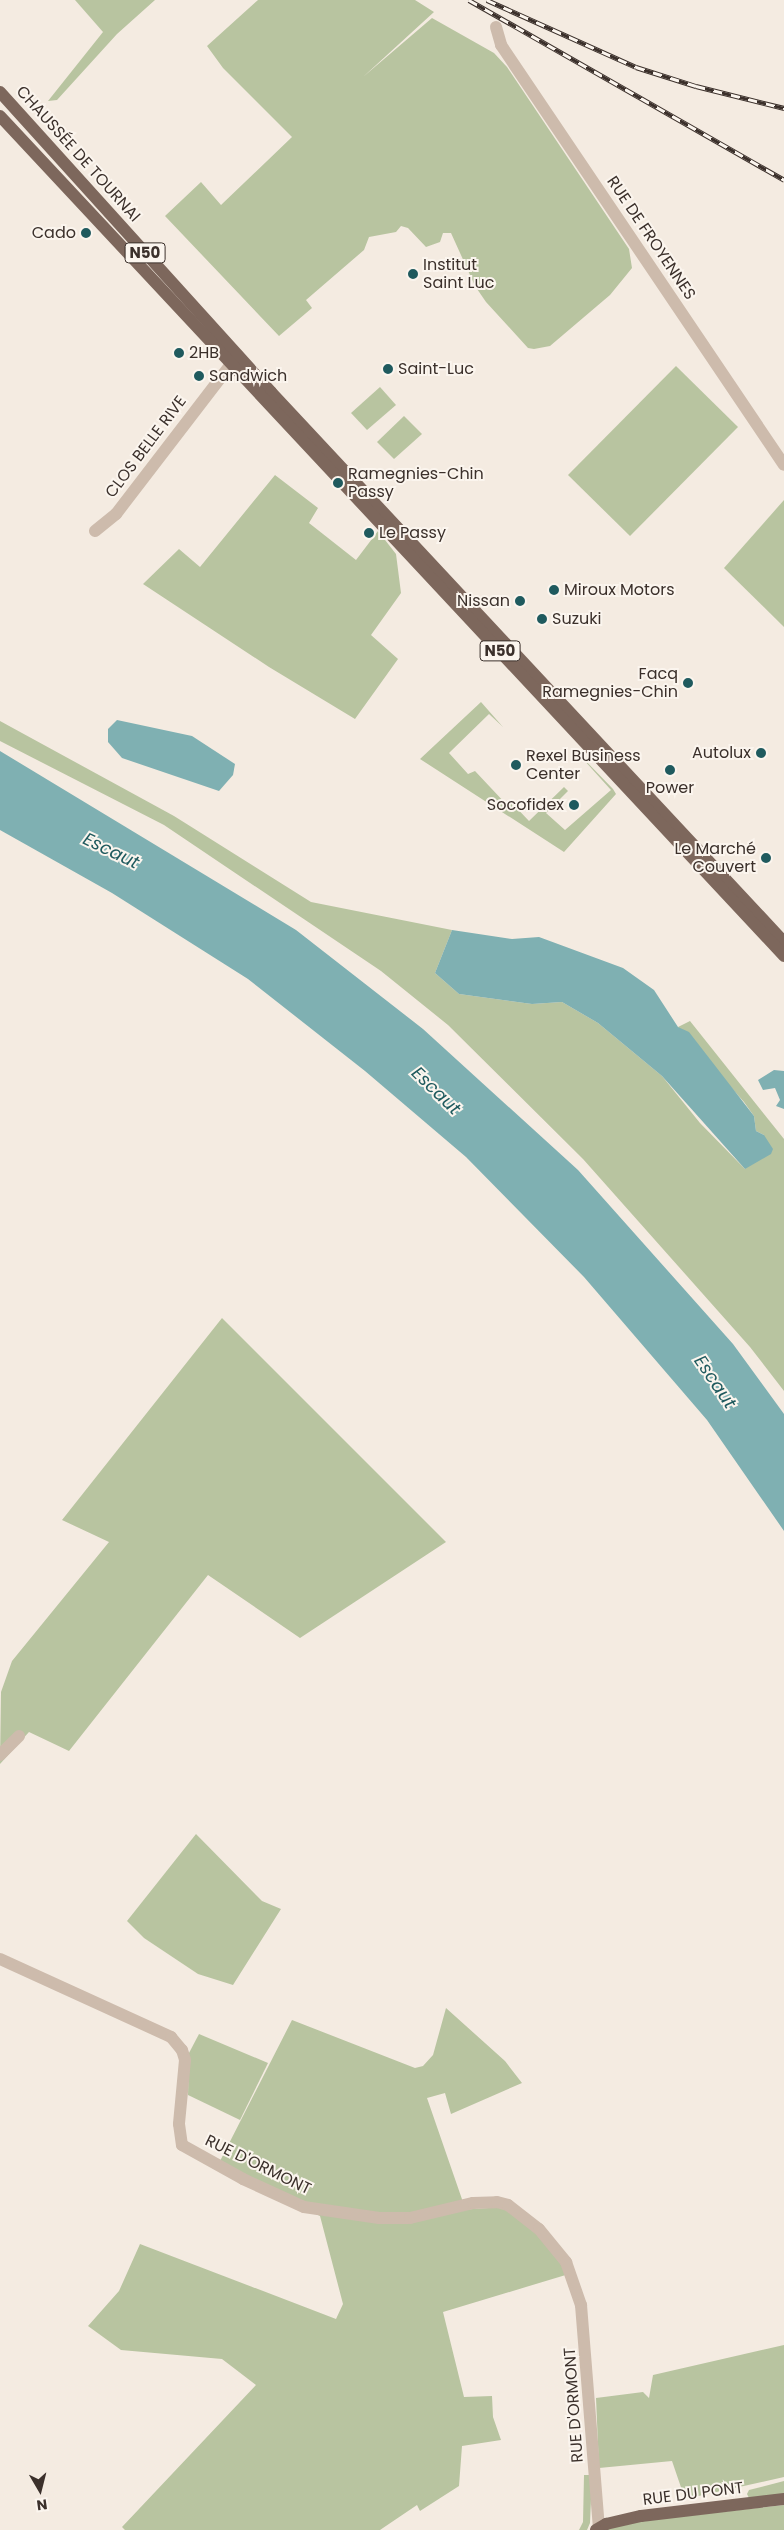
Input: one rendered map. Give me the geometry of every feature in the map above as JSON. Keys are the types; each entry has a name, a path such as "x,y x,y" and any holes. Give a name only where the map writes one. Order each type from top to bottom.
{"main road":[{"name":"CHAUSSÉE DE TOURNAI","path":"0,92 234,359 784,956"},
{"name":"CHAUSSÉE DE TOURNAI","path":"0,116 234,359 784,942"},
{"name":"RUE DU PONT","path":"600,2527 662,2513 784,2499"}],"street":[{"name":"RUE DE FROYENNES","path":"496,27 496,36 506,53 784,465"},
{"name":"CLOS BELLE RIVE","path":"95,531 116,514 234,359"},
{"path":"0,1755 19,1736"},
{"name":"RUE D'ORMONT","path":"0,1959 171,2037 182,2050 185,2060 179,2124 182,2145 243,2179 304,2208 379,2218 410,2218 473,2203 498,2202 518,2212 539,2229 566,2262 581,2305 600,2527"}],"green space":[{"path":"75,0 155,0 117,34 57,100 48,101 103,32"},
{"path":"258,0 415,0 434,12 363,77 432,18 494,53 507,67 629,249 632,268 610,295 550,346 534,349 528,348 486,302 475,286 451,233 443,233 440,242 426,247 408,228 401,226 396,232 369,237 364,250 306,300 312,308 279,336 165,216 201,182 221,205 292,137 223,68 207,46"},
{"path":"676,366 738,427 630,536 568,475"},
{"path":"380,387 396,405 367,430 351,413"},
{"path":"404,416 422,434 394,459 377,442"},
{"path":"275,475 318,508 309,523 356,560 378,531 396,554 401,593 371,635 398,659 355,719 269,667 143,584 179,549 200,567"},
{"path":"784,500 784,627 724,568"},
{"path":"481,702 503,727 489,714 449,753 468,774 475,771 506,804 510,801 529,821 564,787 568,791 546,813 565,830 611,790 583,759 577,763 575,760 580,755 616,794 564,852 420,759"},
{"path":"0,721 174,816 311,902 452,930 435,973 459,994 532,1004 562,1002 598,1023 662,1076 700,1123 745,1169 764,1135 756,1131 754,1116 744,1102 678,1027 690,1021 784,1139 784,1391 750,1347 583,1159 448,1025 381,971 164,825 0,741"},
{"path":"222,1318 446,1542 300,1638 208,1575 69,1751 29,1732 0,1764 1,1692 12,1661 109,1542 62,1520"},
{"path":"196,1834 262,1901 281,1909 233,1985 198,1974 144,1938 127,1921"},
{"path":"446,2008 505,2061 522,2083 451,2114 445,2093 427,2098 464,2205 457,2210 504,2207 529,2225 569,2274 443,2312 464,2397 492,2396 493,2417 501,2440 462,2446 459,2486 420,2511 417,2505 380,2530 125,2530 122,2527 256,2385 222,2359 121,2350 88,2326 119,2291 140,2244 336,2319 343,2304 320,2216 218,2165 292,2020 415,2068 423,2066 433,2055"},
{"path":"199,2034 268,2063 240,2120 188,2095 189,2053"},
{"path":"784,2345 784,2477 685,2499 672,2461 599,2468 596,2398 643,2392 649,2398 653,2375"},
{"path":"584,2475 592,2475 590,2523 587,2530 579,2530 583,2522"},
{"path":"784,2481 784,2494 749,2498 747,2494 749,2490"},
{"path":"784,2505 784,2530 604,2530 621,2523"}],"water":[{"path":"117,720 192,736 235,764 233,775 219,791 122,758 108,742 108,729"},
{"name":"Escaut","path":"0,751 296,930 423,1029 578,1170 733,1344 784,1414 784,1531 707,1420 584,1277 466,1157 365,1071 248,979 112,893 0,830"},
{"path":"452,930 512,939 539,937 623,968 654,990 678,1027 689,1032 754,1116 756,1131 764,1135 773,1149 771,1154 745,1169 662,1076 598,1023 562,1002 532,1004 459,994 435,973"},
{"path":"774,1070 784,1071 784,1109 776,1106 780,1100 775,1088 763,1090 758,1080"}],"railway":[{"path":"469,0 784,180"},
{"path":"487,0 636,67 696,86 784,108"}],"place":[{"name":"Cado","path":"86,233"},
{"name":"Institut Saint Luc","path":"413,274"},
{"name":"2HB","path":"179,353"},
{"name":"Saint-Luc","path":"388,369"},
{"name":"Sandwich","path":"199,376"},
{"name":"Ramegnies-Chin Passy","path":"338,483"},
{"name":"Le Passy","path":"369,533"},
{"name":"Miroux Motors","path":"554,590"},
{"name":"Nissan","path":"520,601"},
{"name":"Suzuki","path":"542,619"},
{"name":"Facq Ramegnies-Chin","path":"688,683"},
{"name":"Autolux","path":"761,753"},
{"name":"Rexel Business Center","path":"516,765"},
{"name":"Power","path":"670,770"},
{"name":"Socofidex","path":"574,805"},
{"name":"Le Marché Couvert","path":"766,858"}]}
